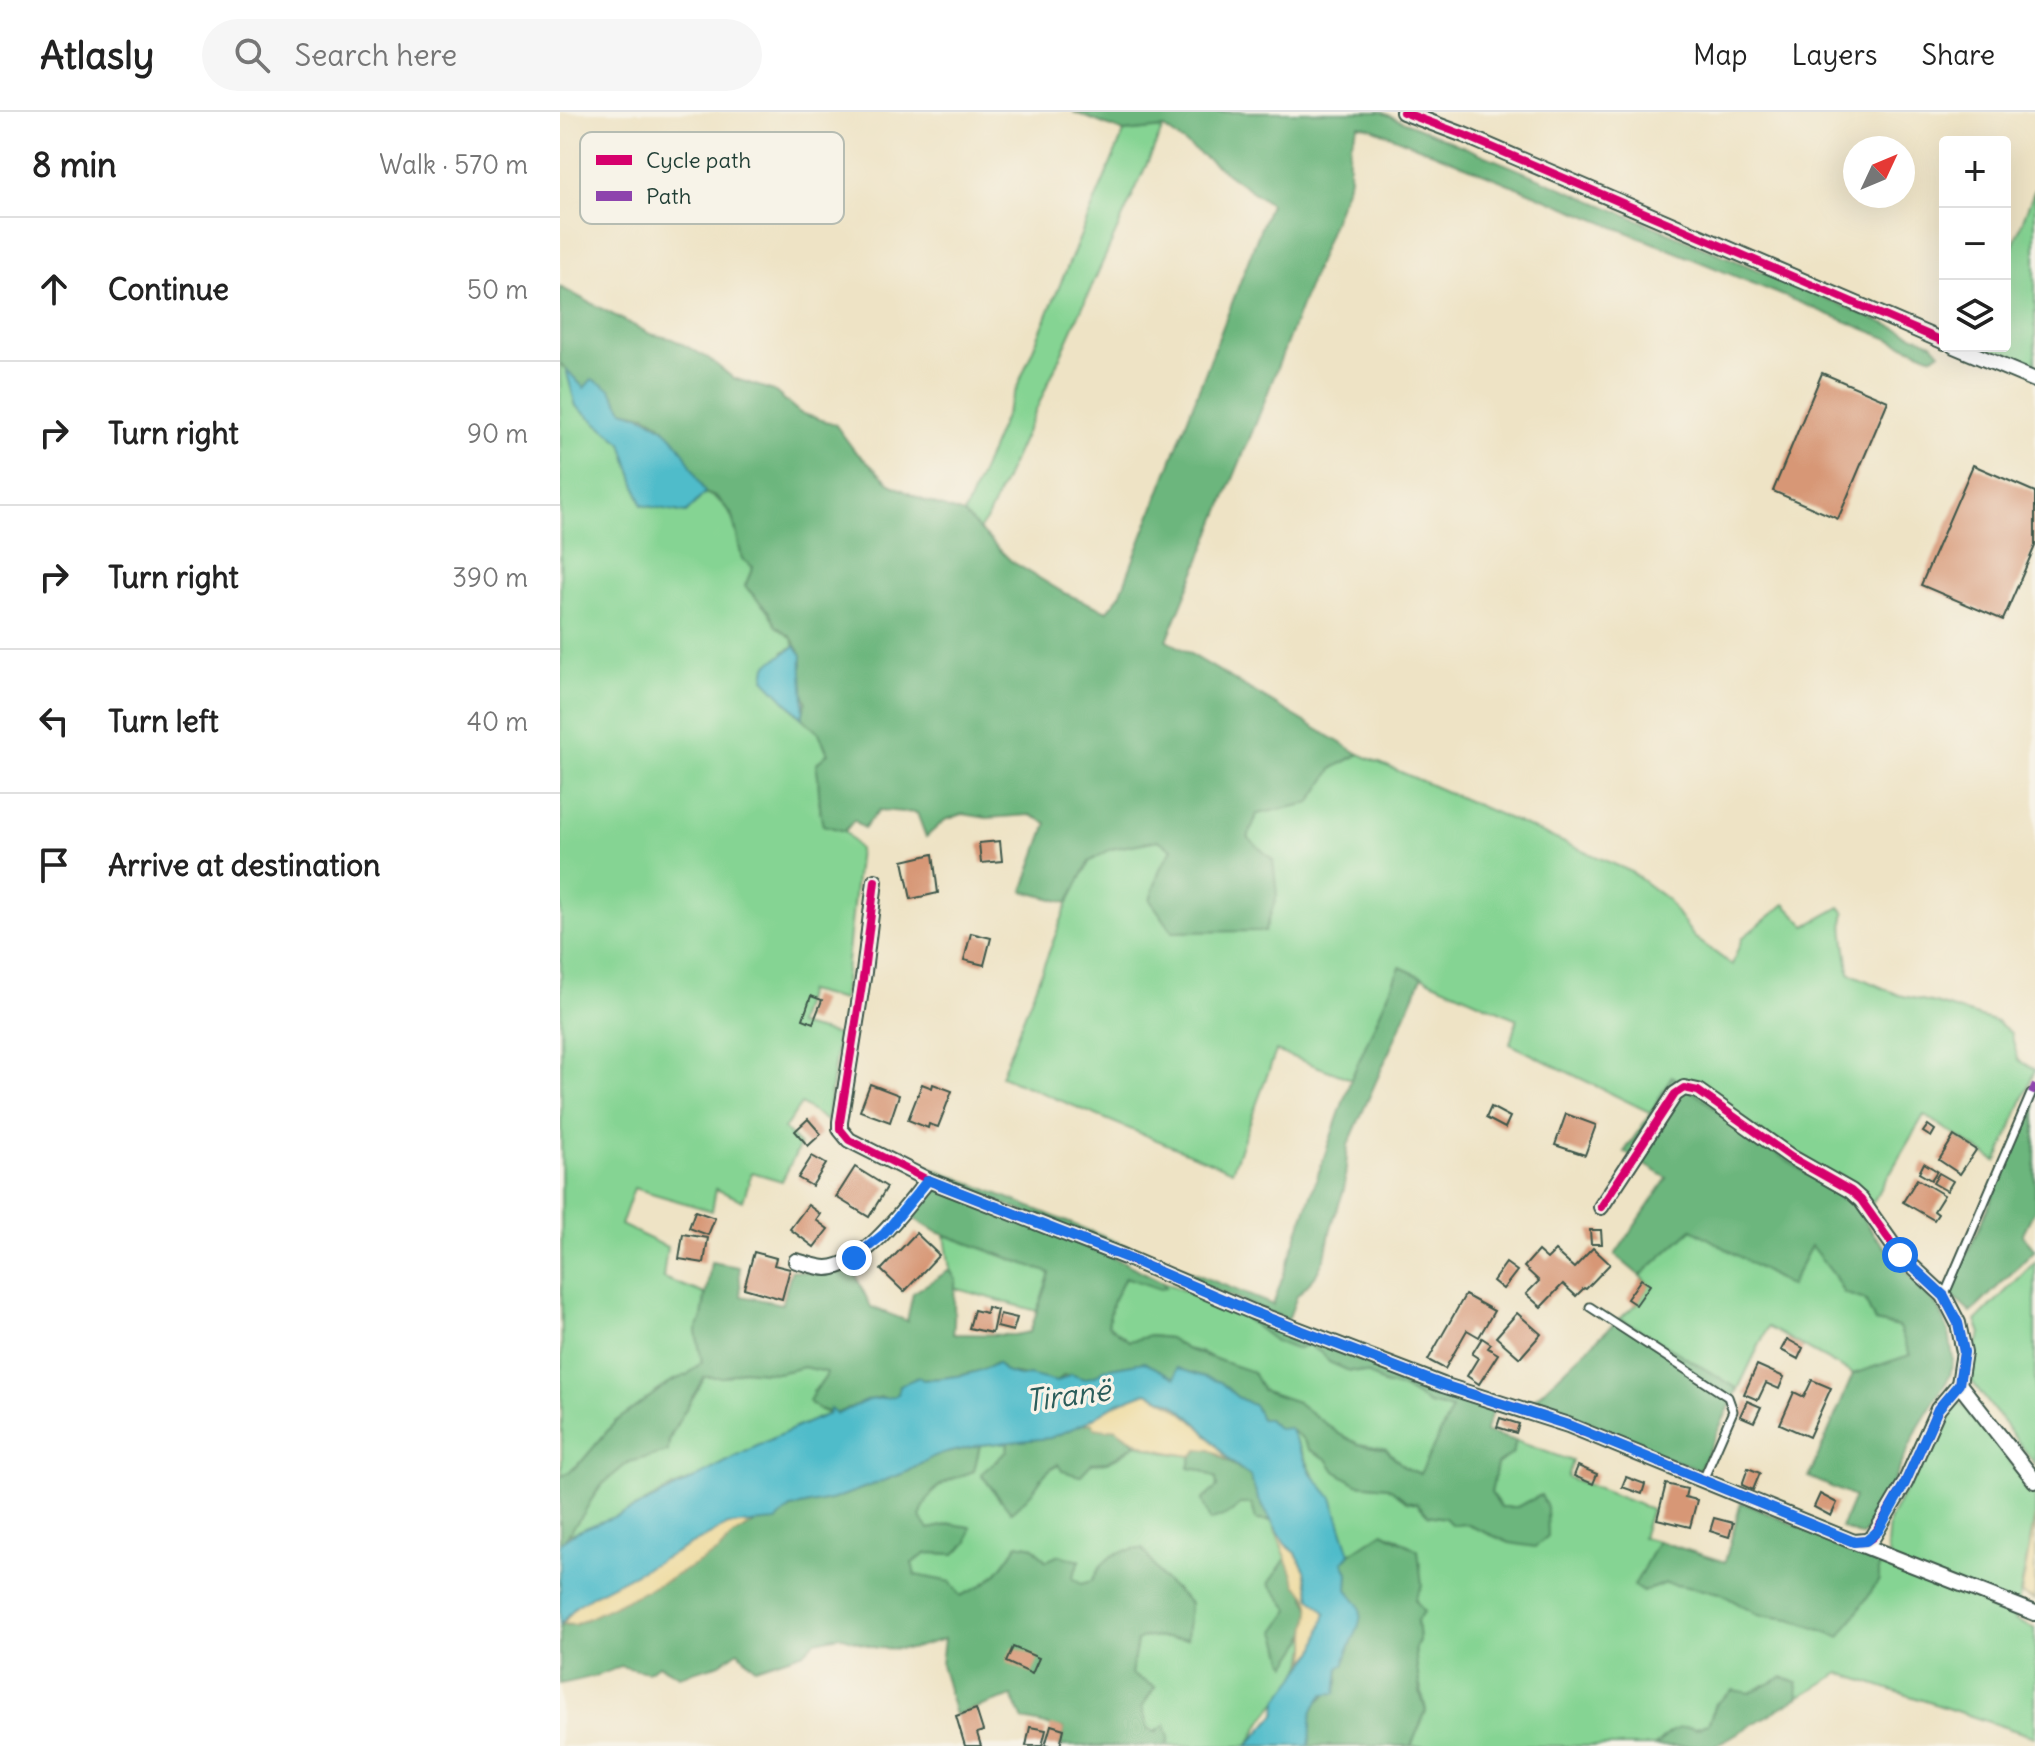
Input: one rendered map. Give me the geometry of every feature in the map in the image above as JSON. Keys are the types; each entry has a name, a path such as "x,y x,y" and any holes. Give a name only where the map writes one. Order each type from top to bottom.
{"street":[{"path":"1403,112 1464,135 1939,339"},
{"path":"1968,352 2035,380"},
{"path":"875,881 840,1129 849,1140 928,1180 1125,1257 1253,1312 1443,1385 1568,1425 2035,1613"},
{"path":"1601,1207 1675,1094 1684,1088 1698,1091 1791,1157 1851,1191 1871,1212 1900,1255 1944,1296 1963,1340 1959,1384 1938,1409 1905,1483 1878,1531 1866,1541 1854,1542"},
{"path":"796,1261 828,1268 854,1258 884,1234 928,1180"},
{"path":"1959,1384 2035,1481"}],"lane":[{"path":"1944,1296 2031,1094"},
{"path":"1590,1307 1728,1397 1733,1411 1703,1480"}],"green space":[{"path":"1073,112 1381,112 1932,343 1940,352 1933,357 1359,125 1350,151 1350,178 1258,418 1167,640 1359,754 1333,768 1310,803 1257,814 1248,838 1273,860 1277,895 1265,931 1173,932 1150,900 1160,869 1172,849 1158,840 1111,849 1089,862 1068,903 1023,891 1047,823 1030,815 987,818 963,814 945,820 926,837 917,813 879,810 864,828 854,820 845,831 823,825 816,764 828,753 819,733 802,718 806,701 801,687 802,655 791,637 776,626 769,612 745,586 753,567 742,559 733,516 718,498 705,493 679,445 659,423 645,415 623,410 610,389 584,389 560,363 560,287 650,334 673,339 708,358 733,378 774,391 800,413 835,424 854,450 892,485 925,501 964,514 1011,561 1064,593 1107,611 1120,595 1270,204 1164,128 1124,132"},
{"path":"1163,128 987,519 978,531 964,514 1124,132"},
{"path":"2035,189 2035,370 1989,352 2011,352 2011,251"},
{"path":"560,363 566,369 576,406 622,443 642,505 686,513 705,493 729,512 742,558 753,567 745,586 769,612 776,626 791,637 795,646 783,652 785,700 819,733 828,754 816,764 823,825 845,831 859,849 843,1000 807,991 797,1025 838,1035 827,1121 801,1104 784,1129 800,1145 782,1181 752,1172 743,1201 716,1189 712,1211 634,1188 621,1225 667,1247 663,1278 705,1294 702,1318 696,1331 702,1362 615,1422 583,1460 562,1478"},
{"path":"1359,754 1630,871 1667,899 1694,937 1732,965 1742,938 1785,904 1806,926 1840,907 1845,913 1849,973 1899,995 1997,1022 2011,1033 2018,1060 2035,1070 1997,1162 1924,1115 1863,1219 1853,1204 1768,1148 1671,1077 1651,1113 1510,1044 1517,1019 1400,967 1351,1079 1276,1051 1232,1171 1001,1076 1068,903 1089,862 1110,849 1158,840 1173,849 1160,869 1173,931 1217,930 1273,860 1248,838 1257,814 1309,803 1333,768"},
{"path":"1400,967 1422,977 1348,1145 1344,1189 1325,1257 1315,1277 1297,1296 1288,1320 944,1179 926,1165 1273,1305 1351,1079"},
{"path":"1672,1076 1768,1148 1853,1204 1876,1237 1940,1310 1949,1333 1953,1359 1950,1376 1918,1428 1881,1509 1862,1536 1841,1528 1854,1497 1809,1477 1853,1374 1910,1355 1899,1327 1875,1322 1865,1300 1844,1293 1811,1246 1790,1286 1692,1229 1640,1276 1615,1255 1667,1178 1624,1152"},
{"path":"2035,1104 2035,1209 2022,1235 2035,1250 1971,1313 1949,1293"},
{"path":"940,1188 1121,1261 1163,1282 1165,1288 1160,1289 1125,1277 1112,1303 1108,1325 1129,1341 1150,1336 1169,1338 1186,1349 1253,1372 1262,1390 1297,1402 1339,1434 1358,1444 1386,1449 1404,1467 1420,1474 1452,1409 1429,1404 1405,1389 1384,1384 1368,1373 1347,1370 1329,1362 1322,1353 1307,1345 1295,1349 1275,1341 1246,1319 1493,1410 1485,1432 1516,1441 1512,1454 1497,1464 1491,1493 1501,1507 1517,1507 1541,1495 1547,1508 1548,1536 1535,1547 1510,1543 1466,1524 1452,1525 1445,1518 1428,1515 1417,1503 1407,1501 1388,1487 1357,1484 1335,1471 1327,1459 1310,1450 1302,1438 1290,1429 1278,1429 1268,1419 1261,1419 1255,1406 1237,1397 1220,1382 1177,1368 1175,1379 1144,1362 1104,1369 1084,1379 1064,1375 1057,1382 1005,1372 997,1363 956,1376 922,1380 891,1399 881,1397 866,1401 835,1414 809,1402 827,1372 804,1367 778,1373 743,1370 725,1377 704,1377 669,1438 668,1452 629,1462 598,1488 560,1545 560,1477 583,1460 615,1422 702,1362 696,1331 702,1318 711,1262 739,1267 741,1296 782,1304 792,1270 824,1275 852,1268 871,1307 907,1321 913,1293 950,1270 956,1280 953,1334 1014,1335 1030,1332 1050,1273 935,1231 910,1216 932,1192"},
{"path":"1692,1229 1790,1286 1811,1245 1844,1293 1865,1300 1875,1322 1899,1327 1910,1355 1853,1374 1768,1327 1738,1389 1620,1318 1636,1305 1649,1285 1640,1276"},
{"path":"945,1235 1050,1273 1037,1311 954,1288 956,1280 950,1270"},
{"path":"2035,1262 2035,1464 1971,1380 1969,1362 1981,1334 1976,1321"},
{"path":"1125,1276 1160,1288 1165,1288 1163,1282 1250,1318 1275,1341 1295,1349 1307,1345 1322,1353 1329,1362 1347,1370 1368,1373 1384,1384 1405,1389 1429,1404 1453,1409 1421,1474 1404,1467 1386,1449 1358,1444 1297,1403 1262,1390 1234,1367 1186,1349 1169,1338 1150,1336 1129,1341 1108,1326 1112,1303"},
{"path":"1620,1318 1738,1389 1699,1470 1528,1405"},
{"path":"804,1367 828,1372 813,1391 819,1409 829,1414 620,1515 568,1534 603,1485 620,1468 634,1460 667,1452 673,1432 704,1377 725,1377 743,1370 778,1373"},
{"path":"1957,1401 1973,1413 2035,1494 2035,1516 2015,1620 2035,1629 2035,1737 1840,1673 1799,1697 1797,1683 1764,1685 1750,1693 1716,1703 1708,1724 1664,1737 1655,1746 1411,1746 1426,1711 1415,1657 1419,1640 1410,1548 1398,1538 1383,1532 1350,1554 1338,1523 1290,1428 1310,1450 1327,1459 1335,1471 1357,1484 1388,1487 1407,1501 1417,1503 1428,1515 1445,1518 1453,1525 1466,1524 1510,1543 1547,1508 1541,1495 1517,1507 1501,1507 1491,1493 1497,1464 1512,1454 1516,1441 1572,1461 1567,1477 1651,1509 1642,1537 1658,1541 1635,1587 1643,1592 1665,1583 1720,1593 1758,1615 1791,1619 1840,1636 1879,1580 1879,1564 1894,1571 1887,1546 1889,1521 1935,1430 1948,1408"},
{"path":"1092,1423 1115,1428 1136,1444 1107,1462 1092,1463 1080,1476 1062,1471 1058,1464 1011,1512 981,1474 1007,1451 1008,1442 1050,1438"},
{"path":"1008,1442 1007,1451 981,1474 1000,1500 1035,1488 1050,1469 1059,1465 1108,1461 1136,1444 1192,1456 1189,1468 1216,1478 1222,1515 1233,1512 1240,1504 1252,1504 1256,1520 1272,1521 1287,1557 1269,1583 1290,1610 1282,1645 1288,1664 1307,1633 1307,1646 1295,1679 1264,1718 1247,1746 1167,1746 1169,1737 1164,1726 1156,1732 1148,1729 1142,1707 1155,1687 1131,1674 1137,1641 1144,1637 1187,1639 1190,1603 1161,1577 1143,1549 1112,1556 1092,1581 1081,1584 1072,1578 1080,1560 1046,1561 1034,1547 1018,1544 994,1576 960,1596 930,1578 914,1575 912,1563 928,1553 955,1554 952,1524 928,1529 920,1517 929,1498 946,1482 974,1471 980,1445"},
{"path":"980,1445 974,1471 954,1478 934,1491 920,1517 929,1529 952,1524 971,1527 968,1542 955,1554 927,1553 912,1563 915,1575 951,1582 960,1596 994,1576 1018,1544 1034,1547 1046,1561 1059,1555 1080,1561 1072,1578 1081,1584 1092,1581 1112,1556 1143,1549 1161,1577 1190,1603 1187,1639 1144,1637 1137,1641 1131,1674 1155,1687 1142,1707 1148,1729 1156,1732 1165,1725 1169,1737 1167,1746 1060,1746 1064,1729 1023,1720 1012,1696 955,1715 941,1664 944,1639 910,1649 877,1648 840,1636 815,1641 804,1652 755,1668 738,1651 720,1664 679,1676 659,1665 647,1672 620,1666 560,1684 560,1625 575,1625 717,1552 732,1537 756,1522 776,1520 791,1508 834,1499 907,1472 934,1456"},
{"path":"1198,1450 1210,1450 1250,1476 1258,1498 1272,1521 1256,1520 1252,1504 1240,1504 1233,1512 1210,1521 1202,1500 1217,1487 1216,1478 1189,1468 1192,1456"},
{"path":"1741,1502 1867,1555 1879,1564 1879,1580 1840,1637 1791,1619 1758,1615 1720,1593 1665,1583 1643,1592 1634,1586 1658,1541 1725,1562"},
{"path":"1383,1532 1418,1550 1422,1585 1415,1599 1424,1612 1417,1621 1419,1640 1415,1649 1420,1692 1426,1711 1411,1746 1309,1746 1310,1717 1314,1706 1338,1684 1339,1668 1349,1650 1361,1613 1347,1589 1348,1573 1343,1562"},
{"path":"1287,1557 1307,1600 1310,1621 1307,1633 1287,1665 1275,1631 1290,1610 1269,1583"},
{"path":"1783,1677 1797,1683 1799,1697 1715,1746 1655,1746 1679,1728 1697,1729 1708,1724 1717,1703 1733,1690 1750,1693"}],"sand":[{"path":"1147,1392 1193,1421 1230,1461 1210,1450 1198,1450 1192,1456 1160,1450 1134,1441 1115,1428 1107,1430 1094,1428 1092,1423 1083,1424 1118,1403"},
{"path":"2035,1516 2035,1600 2021,1594"},
{"path":"756,1521 732,1537 718,1552 664,1582 574,1625 563,1624 576,1606 679,1549 728,1525"},
{"path":"1272,1521 1305,1570 1311,1598 1326,1613 1315,1651 1304,1663 1310,1604 1297,1586"}],"water":[{"path":"566,369 584,388 592,379 610,389 623,410 655,422 675,440 705,493 686,513 642,505 622,443 576,406"},
{"path":"795,646 802,655 802,718 764,679 766,666"},
{"name":"Tiranë","path":"1144,1362 1175,1378 1177,1368 1220,1382 1237,1397 1255,1406 1261,1419 1268,1419 1278,1429 1290,1428 1311,1473 1332,1498 1350,1554 1343,1562 1348,1573 1347,1589 1361,1612 1345,1664 1339,1668 1336,1693 1324,1694 1314,1708 1309,1746 1247,1746 1276,1714 1277,1701 1315,1651 1326,1613 1311,1598 1305,1570 1296,1553 1285,1544 1258,1498 1250,1476 1230,1461 1198,1424 1173,1403 1147,1392 1118,1403 1083,1424 1050,1438 980,1445 934,1456 907,1472 834,1499 791,1508 776,1521 728,1525 597,1593 576,1606 560,1625 560,1545 563,1540 829,1414 830,1409 836,1414 866,1401 894,1396 898,1394 900,1385 919,1377 923,1380 961,1375 997,1363 1005,1372 1057,1382 1071,1374 1084,1379 1104,1369"}],"building":[{"path":"1822,373 1888,401 1838,519 1773,491"},
{"path":"1973,465 2035,492 2035,546 2003,620 1921,585"},
{"path":"1000,841 1002,861 981,863 979,843"},
{"path":"933,854 938,893 911,899 903,861"},
{"path":"971,933 991,938 984,965 964,960"},
{"path":"811,996 822,1000 813,1023 803,1019"},
{"path":"870,1084 899,1095 890,1122 860,1111"},
{"path":"922,1084 932,1088 933,1084 952,1091 938,1127 929,1124 928,1128 908,1120"},
{"path":"1491,1107 1510,1117 1505,1128 1486,1118"},
{"path":"1566,1114 1596,1125 1585,1155 1555,1145"},
{"path":"808,1119 821,1134 808,1146 795,1131"},
{"path":"1928,1125 1935,1130 1931,1137 1923,1132"},
{"path":"1954,1136 1976,1150 1960,1174 1939,1160"},
{"path":"812,1156 826,1164 812,1186 798,1178"},
{"path":"1924,1163 1937,1171 1931,1180 1919,1173"},
{"path":"855,1167 887,1187 869,1217 836,1197"},
{"path":"1939,1173 1953,1181 1947,1191 1933,1183"},
{"path":"1917,1179 1944,1195 1934,1211 1938,1214 1934,1220 1903,1202"},
{"path":"808,1205 820,1214 816,1220 828,1229 814,1247 790,1229"},
{"path":"695,1211 715,1218 708,1235 689,1228"},
{"path":"1590,1230 1601,1230 1602,1244 1591,1244"},
{"path":"916,1233 939,1255 904,1292 881,1270"},
{"path":"683,1234 708,1238 704,1263 679,1259"},
{"path":"1593,1248 1610,1264 1576,1296 1563,1284 1541,1307 1526,1294 1539,1281 1524,1267 1538,1251 1547,1259 1555,1251 1574,1268"},
{"path":"754,1252 776,1258 774,1265 790,1269 782,1299 744,1288"},
{"path":"1506,1263 1517,1271 1503,1289 1493,1281"},
{"path":"1641,1279 1650,1285 1636,1305 1627,1299"},
{"path":"1465,1295 1494,1311 1479,1337 1467,1330 1445,1369 1428,1360"},
{"path":"987,1307 997,1310 992,1333 969,1328 974,1310 986,1313"},
{"path":"1517,1313 1541,1334 1520,1358 1496,1337"},
{"path":"1000,1314 1017,1318 1013,1331 997,1327"},
{"path":"1482,1338 1491,1344 1488,1348 1498,1354 1479,1384 1467,1376 1478,1358 1472,1354"},
{"path":"1787,1339 1803,1348 1798,1359 1781,1350"},
{"path":"1757,1365 1784,1377 1779,1389 1766,1383 1758,1400 1744,1394"},
{"path":"1812,1380 1831,1388 1809,1437 1780,1424 1794,1392 1804,1397"},
{"path":"1747,1401 1761,1407 1754,1422 1740,1416"},
{"path":"1500,1418 1519,1424 1516,1433 1497,1427"},
{"path":"1578,1466 1597,1474 1593,1484 1574,1476"},
{"path":"1748,1468 1760,1473 1753,1490 1742,1485"},
{"path":"1626,1477 1645,1484 1642,1494 1622,1487"},
{"path":"1666,1484 1687,1489 1685,1497 1697,1500 1690,1527 1657,1519"},
{"path":"1820,1494 1837,1503 1831,1516 1814,1507"},
{"path":"1714,1518 1733,1523 1729,1537 1710,1531"},
{"path":"1013,1647 1039,1658 1032,1674 1006,1662"},
{"path":"976,1709 983,1731 977,1733 981,1746 965,1746 956,1716"},
{"path":"1051,1725 1064,1729 1060,1746 1045,1746"},
{"path":"1030,1727 1046,1730 1042,1746 1026,1746"}],"marked path":[{"path":"2031,1094 2035,1085"}],"cycle path":[{"path":"1403,112 1464,135 1939,339"},
{"path":"875,881 840,1122 840,1129 849,1140 928,1180 1125,1257 1253,1312 1443,1385 1568,1425 1854,1542 1873,1537 1905,1483 1938,1409 1959,1384 1964,1352 1958,1323 1944,1296 1900,1255 1861,1200 1851,1191 1791,1157 1698,1091 1684,1088 1675,1094 1601,1207"}],"route":[{"path":"854,1258 884,1234 928,1180 1125,1257 1253,1312 1443,1385 1568,1425 1854,1542 1866,1541 1878,1531 1905,1483 1938,1409 1959,1384 1964,1352 1958,1323 1944,1296 1900,1255"}]}
